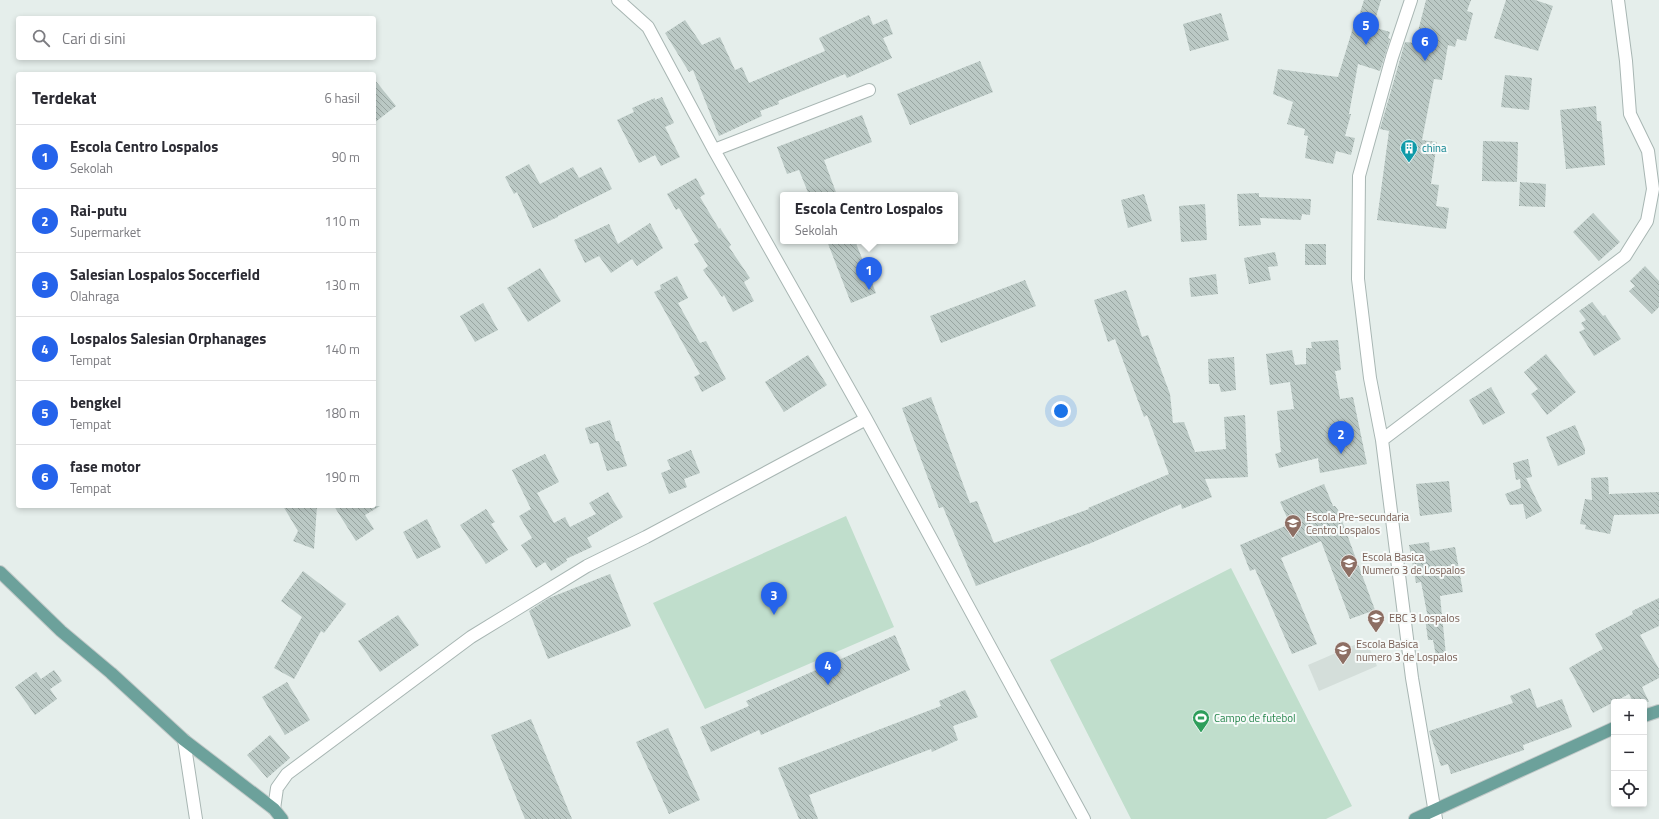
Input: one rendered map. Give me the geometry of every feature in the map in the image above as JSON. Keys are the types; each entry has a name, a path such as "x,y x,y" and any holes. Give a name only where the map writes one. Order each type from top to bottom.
{"main road":[{"path":"0,572 61,631 184,740 274,809 282,819"},
{"path":"1647,715 1659,711"},
{"path":"1415,819 1435,814 1611,729"}],"street":[{"path":"618,0 648,28 714,150 866,419 1084,819"},
{"path":"1411,0 1392,57 1359,176 1358,279 1370,378 1382,440 1412,678 1435,814"},
{"path":"1382,440 1625,256 1647,221 1653,189 1648,151 1630,114 1626,61 1618,0"},
{"path":"714,150 869,90"},
{"path":"274,809 277,788 288,774 471,638 587,566 646,538 866,419"},
{"path":"184,740 196,819"}],"shaded area":[{"name":"Escola Basica numero 3 de Lospalos","path":"1366,640 1377,666 1319,691 1308,665"}],"green space":[{"path":"846,516 894,627 705,709 653,603"},
{"name":"Campo de futebol","path":"1231,568 1352,806 1326,819 1131,819 1050,660"}],"building":[{"path":"1364,0 1381,0 1373,27 1390,32 1388,38 1390,39 1380,71 1358,64 1349,114 1351,114 1345,136 1355,138 1351,155 1336,151 1333,164 1305,158 1308,136 1304,135 1305,129 1287,124 1293,102 1273,94 1278,69 1338,77 1355,21 1357,22"},
{"path":"1426,0 1471,0 1467,11 1473,13 1466,41 1457,39 1455,47 1448,45 1442,80 1434,79 1422,140 1437,142 1431,184 1439,185 1436,206 1449,208 1446,229 1377,220 1389,131 1380,129 1405,42 1415,43"},
{"path":"1506,0 1535,0 1553,6 1538,51 1494,38"},
{"path":"1221,13 1229,40 1190,51 1183,24"},
{"path":"869,15 873,25 887,19 893,34 883,38 892,58 847,78 845,74 778,101 779,104 760,111 762,116 719,136 693,70 689,72 665,33 685,20 702,45 720,37 735,70 742,67 749,83 825,51 819,38"},
{"path":"980,61 993,92 910,125 897,94"},
{"path":"1505,75 1532,78 1529,110 1501,107"},
{"path":"376,81 396,106 376,121"},
{"path":"662,97 674,123 665,127 680,157 661,166 655,155 639,163 617,120 634,112 632,108 655,98 655,100"},
{"path":"1596,106 1597,121 1601,121 1605,165 1566,169 1560,110"},
{"path":"862,115 872,142 824,160 836,192 808,192 799,170 787,174 777,147"},
{"path":"1483,141 1518,142 1517,182 1482,181"},
{"path":"529,164 540,184 573,167 579,178 601,167 612,189 558,217 533,228 517,192 514,194 505,177"},
{"path":"696,178 705,194 700,197 719,229 720,228 731,245 729,247 750,278 744,282 754,301 733,312 724,295 722,297 703,270 708,266 694,244 699,242 679,208 676,210 667,194"},
{"path":"1520,182 1546,184 1545,207 1519,206"},
{"path":"1259,193 1259,197 1311,199 1310,215 1302,214 1301,220 1260,218 1261,225 1239,226 1237,194"},
{"path":"1144,194 1152,221 1128,228 1121,200"},
{"path":"1205,204 1207,240 1181,242 1179,206"},
{"path":"1593,213 1620,242 1599,261 1573,232"},
{"path":"650,223 663,248 637,266 632,259 611,273 599,256 585,263 574,240 609,224 618,244"},
{"path":"828,244 856,244 876,293 851,303"},
{"path":"1305,244 1326,244 1326,265 1305,265"},
{"path":"1275,252 1278,266 1268,267 1271,280 1249,284 1244,258"},
{"path":"1645,266 1659,281 1659,307 1652,314 1629,291 1635,286 1630,281"},
{"path":"540,268 561,301 528,322 507,288"},
{"path":"1216,274 1218,294 1191,297 1189,278"},
{"path":"677,276 688,298 678,303 700,343 706,341 726,379 702,392 694,377 700,374 654,292 661,289 660,285"},
{"path":"1025,280 1036,306 941,343 930,316"},
{"path":"1126,290 1142,337 1148,335 1170,394 1173,423 1184,422 1195,452 1226,449 1224,417 1245,415 1248,477 1205,479 1212,497 1182,509 1181,504 1091,543 976,586 943,507 939,508 902,408 931,397 970,503 977,501 994,543 1089,509 1088,508 1169,474 1147,415 1144,417 1115,339 1108,342 1094,300"},
{"path":"1592,302 1603,316 1605,315 1621,339 1594,356 1579,332 1585,329 1581,323 1586,320 1579,311"},
{"path":"483,303 498,330 475,342 460,316"},
{"path":"1338,340 1341,370 1335,371 1340,399 1353,397 1367,464 1320,473 1318,458 1279,468 1275,454 1281,452 1277,411 1294,409 1290,382 1270,385 1266,354 1292,350 1295,365 1306,364 1306,348 1312,348 1311,342"},
{"path":"1546,354 1576,392 1547,415 1531,394 1538,389 1524,372"},
{"path":"808,355 827,385 784,412 765,382"},
{"path":"1234,357 1236,390 1221,392 1219,384 1209,384 1208,359"},
{"path":"1491,387 1505,413 1483,425 1469,400"},
{"path":"610,420 616,441 619,441 627,466 607,471 598,442 590,444 585,428"},
{"path":"1575,425 1585,449 1585,454 1558,466 1546,437"},
{"path":"691,450 700,473 684,479 687,487 669,494 661,473 671,469 667,460"},
{"path":"545,454 559,482 537,493 554,523 565,517 570,527 596,514 589,503 608,492 623,517 587,538 592,547 566,559 567,561 551,571 545,562 536,568 521,545 532,538 519,516 531,509 512,470"},
{"path":"1528,459 1532,477 1526,478 1542,511 1526,519 1523,504 1510,505 1505,494 1521,488 1520,479 1516,480 1513,463"},
{"path":"1608,477 1609,494 1659,492 1659,514 1614,515 1610,534 1585,529 1586,525 1580,524 1585,499 1592,500 1591,478"},
{"path":"1449,481 1452,512 1420,516 1416,484"},
{"path":"1324,484 1333,506 1335,506 1338,510 1375,610 1350,619 1321,541 1281,558 1317,644 1292,654 1255,569 1250,571 1240,545 1290,524 1280,502"},
{"path":"376,506 380,506 365,515 374,529 356,541 335,508 376,508"},
{"path":"284,508 317,508 314,549 293,541 298,531"},
{"path":"486,509 495,522 491,524 508,550 486,564 460,525"},
{"path":"427,519 441,547 417,559 403,532"},
{"path":"1429,542 1430,551 1455,547 1463,592 1440,596 1446,655 1436,656 1433,640 1428,640 1425,618 1428,618 1421,582 1416,583 1409,545"},
{"path":"303,571 346,604 324,633 321,631 294,679 274,668 302,617 281,601"},
{"path":"610,574 631,626 548,659 529,611 549,598"},
{"path":"1659,598 1659,626 1640,635 1659,669 1659,678 1642,687 1649,702 1647,702 1647,699 1632,699 1629,694 1620,699 1611,699 1611,704 1593,713 1569,668 1603,649 1595,634 1633,614 1632,611"},
{"path":"398,615 419,645 380,672 358,641"},
{"path":"895,635 910,670 761,735 759,730 711,752 700,727 749,706 746,701"},
{"path":"54,670 62,681 50,689 57,699 35,715 15,687 36,672 41,679"},
{"path":"287,682 310,720 285,735 262,697"},
{"path":"1530,688 1537,708 1562,699 1572,727 1523,745 1524,750 1451,774 1448,764 1441,766 1429,731 1513,703 1510,696"},
{"path":"965,690 978,717 953,726 958,740 932,752 931,749 809,795 818,819 799,819 778,768 941,706 939,701"},
{"path":"531,719 572,819 525,819 491,735"},
{"path":"668,728 700,800 669,814 636,742"},
{"path":"270,735 290,758 267,778 247,755"}],"place":[{"name":"bengkel","path":"1366,45"},
{"name":"fase motor","path":"1425,61"},
{"name":"china","path":"1409,163"},
{"name":"Escola Centro Lospalos","path":"869,290"},
{"name":"Rai-putu","path":"1341,454"},
{"name":"Escola Pre-secundaria Centro Lospalos","path":"1293,538"},
{"name":"Escola Basica Numero 3 de Lospalos","path":"1349,578"},
{"name":"Salesian Lospalos Soccerfield","path":"774,615"},
{"name":"EBC 3 Lospalos","path":"1376,633"},
{"name":"Escola Basica numero 3 de Lospalos","path":"1343,665"},
{"name":"Lospalos Salesian Orphanages","path":"828,685"},
{"name":"Campo de futebol","path":"1201,733"}]}
